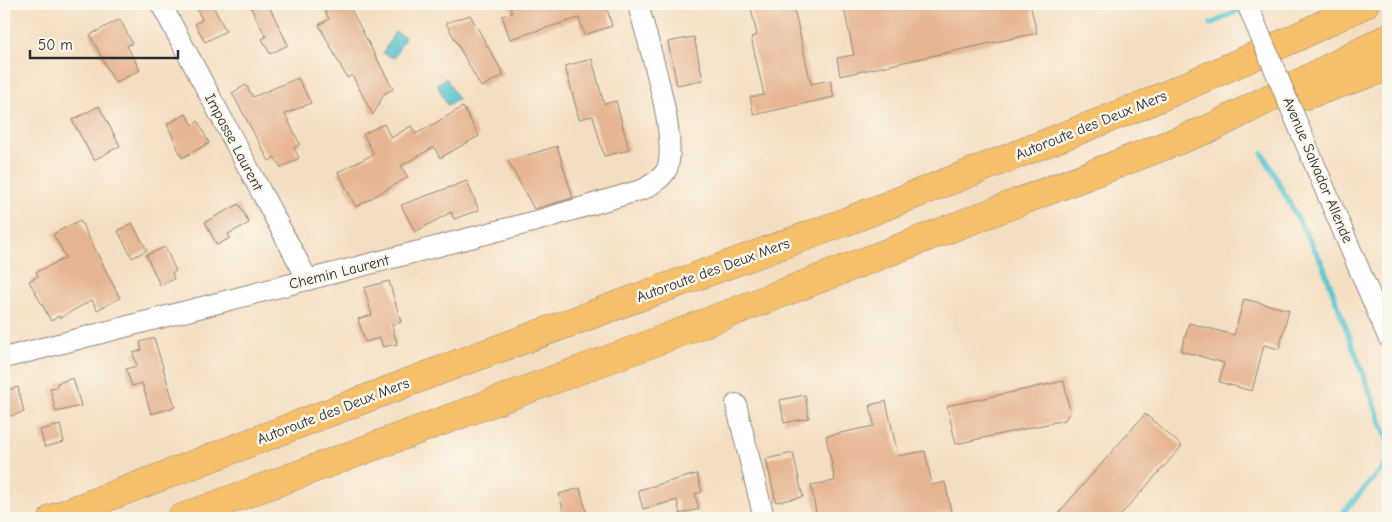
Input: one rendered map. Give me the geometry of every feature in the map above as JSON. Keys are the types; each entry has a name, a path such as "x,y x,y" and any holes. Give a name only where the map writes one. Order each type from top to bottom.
{"highway":[{"name":"Autoroute des Deux Mers","path":"53,518 454,365 845,222 1134,108 1293,40 1365,4"},
{"path":"1211,128 1388,38"},
{"path":"181,518 650,344 1211,128 1388,67"}],"street":[{"name":"Impasse Laurent","path":"161,4 308,280"},
{"name":"Chemin Laurent","path":"4,358 536,221 644,189 659,180 667,170 671,152 664,107 638,4"},
{"name":"Avenue Salvador Allende","path":"1247,4 1388,337"},
{"path":"736,404 764,518"}],"water":[{"path":"395,32 405,37 394,58 383,53"},
{"path":"446,78 458,99 447,105 437,84"}],"building":[{"path":"207,4 212,4 226,31 205,42 195,24 202,20 197,9"},
{"path":"249,4 268,4 288,45 270,54 262,39 266,37"},
{"path":"321,4 348,4 393,89 384,94 373,115 352,75 347,78 319,25 329,19"},
{"path":"509,4 613,4 614,7 607,9 612,26 584,35 579,18 510,39 502,16 512,13"},
{"path":"750,4 793,4 811,84 830,80 834,97 754,115 750,97 764,95 751,37 757,35"},
{"path":"843,4 1030,4 1037,33 840,76 837,58 854,55"},
{"path":"470,15 504,75 481,87 446,23"},
{"path":"120,19 132,43 127,46 140,70 115,83 90,35"},
{"path":"694,37 703,80 677,85 668,42"},
{"path":"592,59 604,104 616,101 629,150 604,156 593,116 579,119 565,66"},
{"path":"298,78 311,103 285,114 300,144 294,148 299,158 281,168 275,157 269,161 232,93 246,85 253,97"},
{"path":"99,106 120,146 94,160 72,120"},
{"path":"463,107 479,136 440,158 434,147 401,166 408,177 356,207 338,172 374,154 363,134 384,124 391,138 411,126 416,134"},
{"path":"186,114 193,125 198,121 209,143 182,158 167,124"},
{"path":"557,146 573,198 534,209 508,161"},
{"path":"467,181 479,210 454,219 451,212 415,232 401,205"},
{"path":"239,204 249,223 228,234 230,238 217,245 205,222"},
{"path":"80,220 120,298 97,310 92,300 51,321 29,281 38,276 36,272 66,258 53,234"},
{"path":"132,223 147,250 132,258 118,231"},
{"path":"165,247 176,271 172,273 174,279 160,285 146,255"},
{"path":"389,281 401,322 392,325 397,344 383,347 380,338 365,342 358,319 372,315 364,288"},
{"path":"1244,299 1289,310 1279,349 1264,345 1252,391 1219,382 1224,363 1181,351 1189,323 1234,335"},
{"path":"154,338 175,407 151,414 142,383 132,386 126,369 137,366 133,353 142,350 140,342"},
{"path":"73,378 81,406 56,412 50,388 57,387 57,383"},
{"path":"1064,381 1070,412 1065,420 956,444 947,406"},
{"path":"18,387 24,412 4,418 4,391"},
{"path":"805,395 809,418 784,423 780,400"},
{"path":"886,401 898,456 925,451 932,485 945,482 951,511 936,514 937,518 817,518 811,485 835,481 826,436 874,426 870,405"},
{"path":"1145,414 1182,446 1118,518 1054,518"},
{"path":"60,425 64,442 45,447 40,430"},
{"path":"793,453 803,497 776,502 766,459"},
{"path":"697,474 702,492 695,494 699,509 680,514 677,500 643,509 638,490"},
{"path":"580,488 588,518 565,518 559,494"}],"waterway":[{"path":"1211,24 1245,7"},
{"path":"1263,154 1322,263 1388,441"},
{"path":"1338,518 1388,462"}]}
